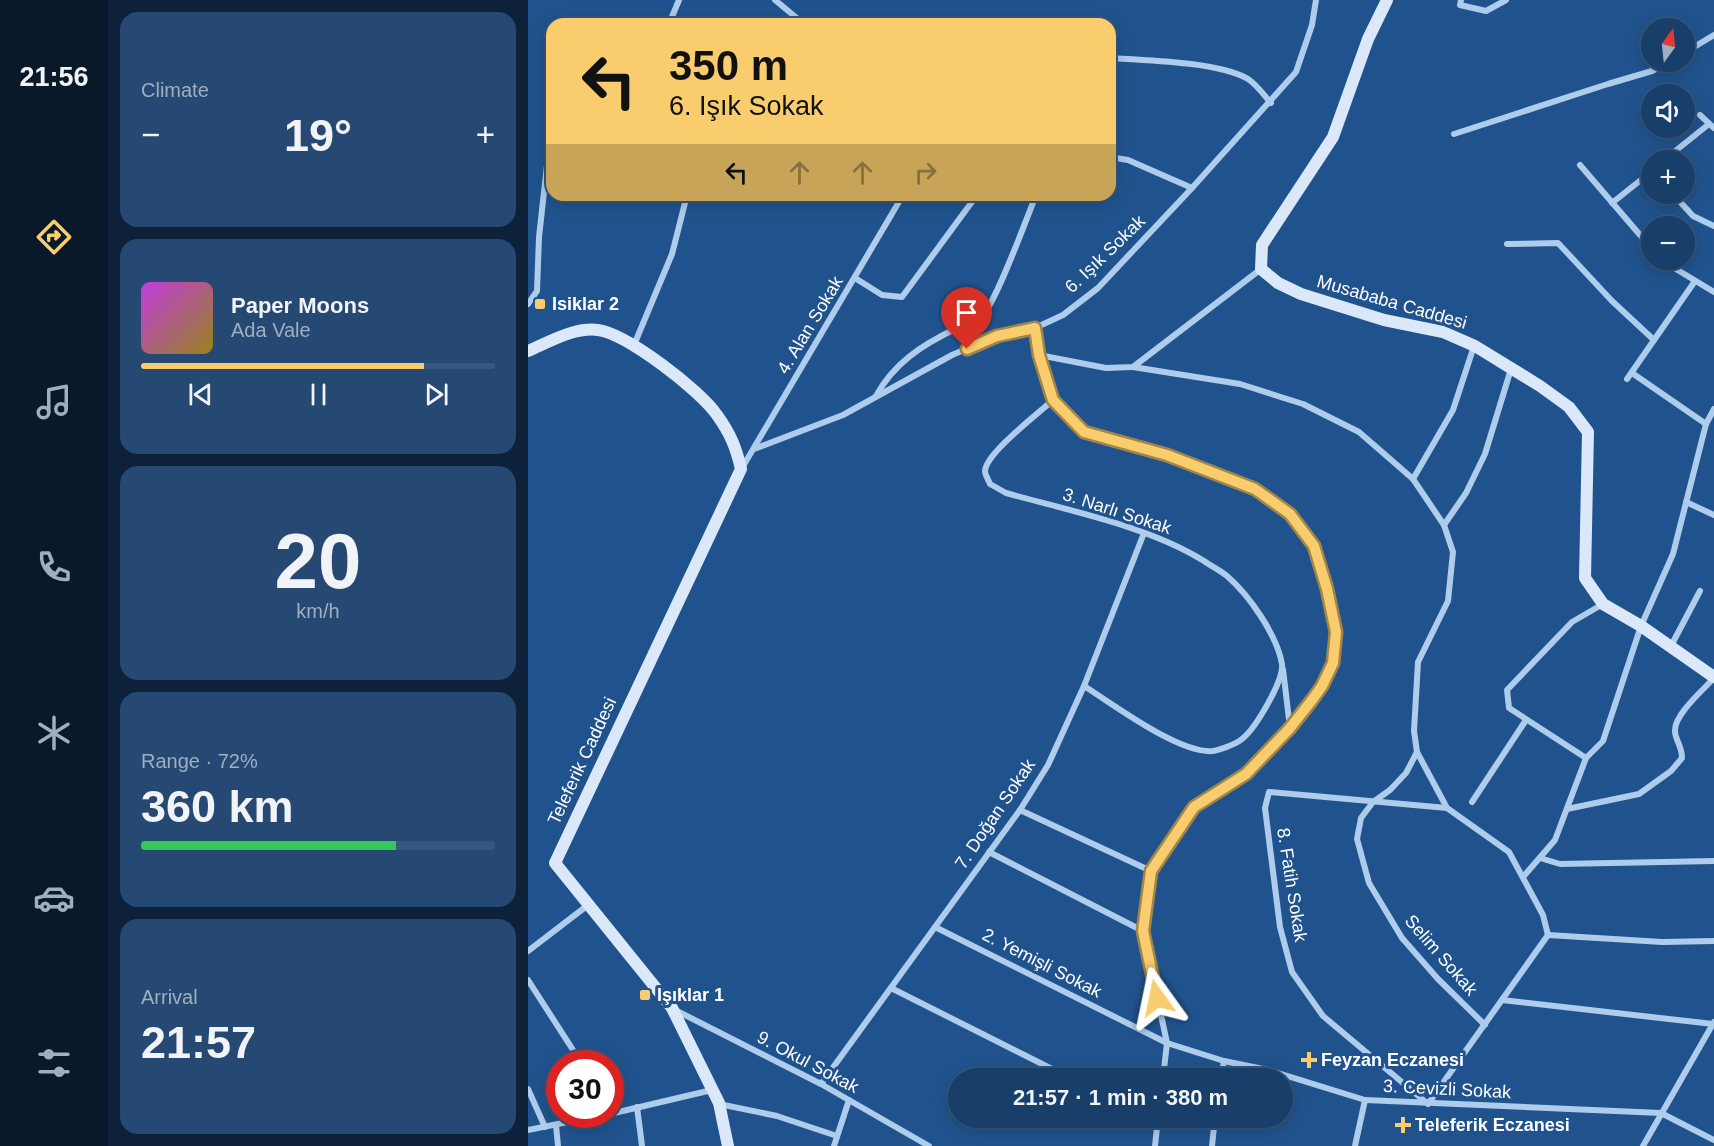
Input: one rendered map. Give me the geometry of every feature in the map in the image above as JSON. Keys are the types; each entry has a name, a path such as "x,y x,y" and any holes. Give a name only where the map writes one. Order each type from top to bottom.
{"main road":[{"path":"1261,269 1262,246 1333,137 1368,39 1387,0"},
{"name":"Musababa Caddesi","path":"1261,269 1278,283 1301,294 1384,320 1443,332 1474,346 1569,408 1588,432 1586,578 1604,604 1714,678"},
{"path":"528,351 571,332 597,330 614,334 634,345 670,370 715,412 736,445 741,469"},
{"name":"Teleferik Caddesi","path":"728,1146 718,1103 672,1008 555,863 741,469"}],"street":[{"path":"672,18 680,0"},
{"path":"775,0 797,18"},
{"name":"6. Işık Sokak","path":"754,449 843,415 952,355 997,336 1035,328 1063,315 1098,288 1296,72 1312,25 1316,0"},
{"path":"1460,2 1486,11 1506,0"},
{"path":"1695,46 1714,34"},
{"path":"1116,58 1161,61 1222,70 1249,79 1270,103"},
{"path":"1454,134 1649,72"},
{"path":"1678,150 1712,126 1700,115"},
{"path":"1116,158 1128,160 1192,188"},
{"path":"1580,165 1641,236"},
{"path":"528,304 537,291 539,237 546,174"},
{"path":"1612,203 1641,180"},
{"path":"634,345 672,254 685,201"},
{"name":"4. Alan Sokak","path":"741,469 900,201"},
{"path":"855,278 882,295 902,297 973,201"},
{"path":"875,397 885,380 901,362 918,349 982,317 993,299 1034,201"},
{"path":"1682,204 1693,216 1714,226"},
{"path":"1507,244 1558,243 1612,301 1654,340"},
{"path":"1133,367 1261,269"},
{"path":"1676,270 1714,292"},
{"path":"1695,282 1629,376 1706,424"},
{"path":"1035,328 1039,355 1053,400 1084,432 1167,455 1255,489 1290,514 1314,546 1327,589 1336,632 1333,663 1322,686 1290,728 1246,774 1194,807 1151,871 1143,931 1167,1043 1164,1068"},
{"path":"1413,479 1453,410 1474,346"},
{"path":"1039,355 1106,368 1133,367 1240,384 1303,404 1359,432 1413,479 1444,525 1454,552 1448,601 1418,662 1414,730 1417,752 1447,808 1509,852 1543,915 1548,935 1428,1104"},
{"path":"1444,525 1466,493 1485,454 1511,369"},
{"name":"3. Narlı Sokak","path":"1053,400 1008,439 990,459 986,471 990,484 1006,493 1144,533 1188,551 1226,575 1250,600 1273,637 1282,666 1290,728"},
{"path":"1523,877 1555,840 1586,758 1603,741 1641,627 1673,554 1706,424 1714,409"},
{"path":"1686,502 1714,515"},
{"name":"7. Doğan Sokak","path":"820,1084 1020,810 1048,765 1084,686 1144,533"},
{"path":"1671,647 1700,591"},
{"path":"1586,758 1509,708 1507,690 1572,622 1604,604"},
{"path":"1084,686 1154,730 1191,748 1213,751 1241,740 1261,718 1275,689 1282,666"},
{"path":"1567,809 1639,794 1671,771 1682,758 1682,746 1675,735 1675,724 1714,678"},
{"path":"1472,802 1526,720"},
{"path":"1373,802 1390,790 1406,773 1417,752"},
{"name":"8. Fatih Sokak","path":"1373,802 1333,796 1269,792 1265,808 1280,927 1292,972 1323,1016 1428,1104"},
{"path":"1373,802 1447,808"},
{"name":"Selim Sokak","path":"1373,802 1361,818 1357,839 1369,883 1402,938 1438,979 1485,1024"},
{"path":"1020,810 1151,871"},
{"path":"989,852 1143,931"},
{"path":"1540,858 1560,864 1714,861"},
{"path":"528,951 588,905"},
{"name":"2. Yemişli Sokak","path":"935,927 1167,1043"},
{"path":"1548,935 1662,942 1714,941"},
{"path":"528,980 573,1050"},
{"path":"891,988 1050,1068"},
{"path":"1502,1000 1714,1023 1643,1146"},
{"name":"9. Okul Sokak","path":"672,1008 820,1084 929,1146"},
{"name":"3. Cevizli Sokak","path":"1167,1043 1224,1061 1268,1070 1365,1100 1661,1113"},
{"path":"1223,1068 1224,1061"},
{"path":"528,1089 545,1127 528,1130"},
{"path":"624,1110 712,1090"},
{"path":"834,1146 849,1100"},
{"path":"1355,1146 1365,1100"},
{"path":"718,1103 777,1116 837,1136"},
{"path":"637,1107 642,1146"},
{"path":"1661,1113 1714,1140"},
{"path":"556,1128 558,1145"},
{"path":"1155,1146 1157,1128"},
{"path":"1212,1146 1214,1128"}],"place":[{"name":"Isiklar 2","path":"540,304"},
{"name":"Işıklar 1","path":"645,995"},
{"name":"Feyzan Eczanesi","path":"1309,1060"},
{"name":"Teleferik Eczanesi","path":"1403,1125"}],"route":[{"path":"967,349 997,336 1035,328 1039,355 1053,400 1084,432 1167,455 1255,489 1290,514 1314,546 1327,589 1336,632 1333,663 1322,686 1290,728 1261,760 1246,774 1194,807 1151,871 1143,931 1157,998"}]}
